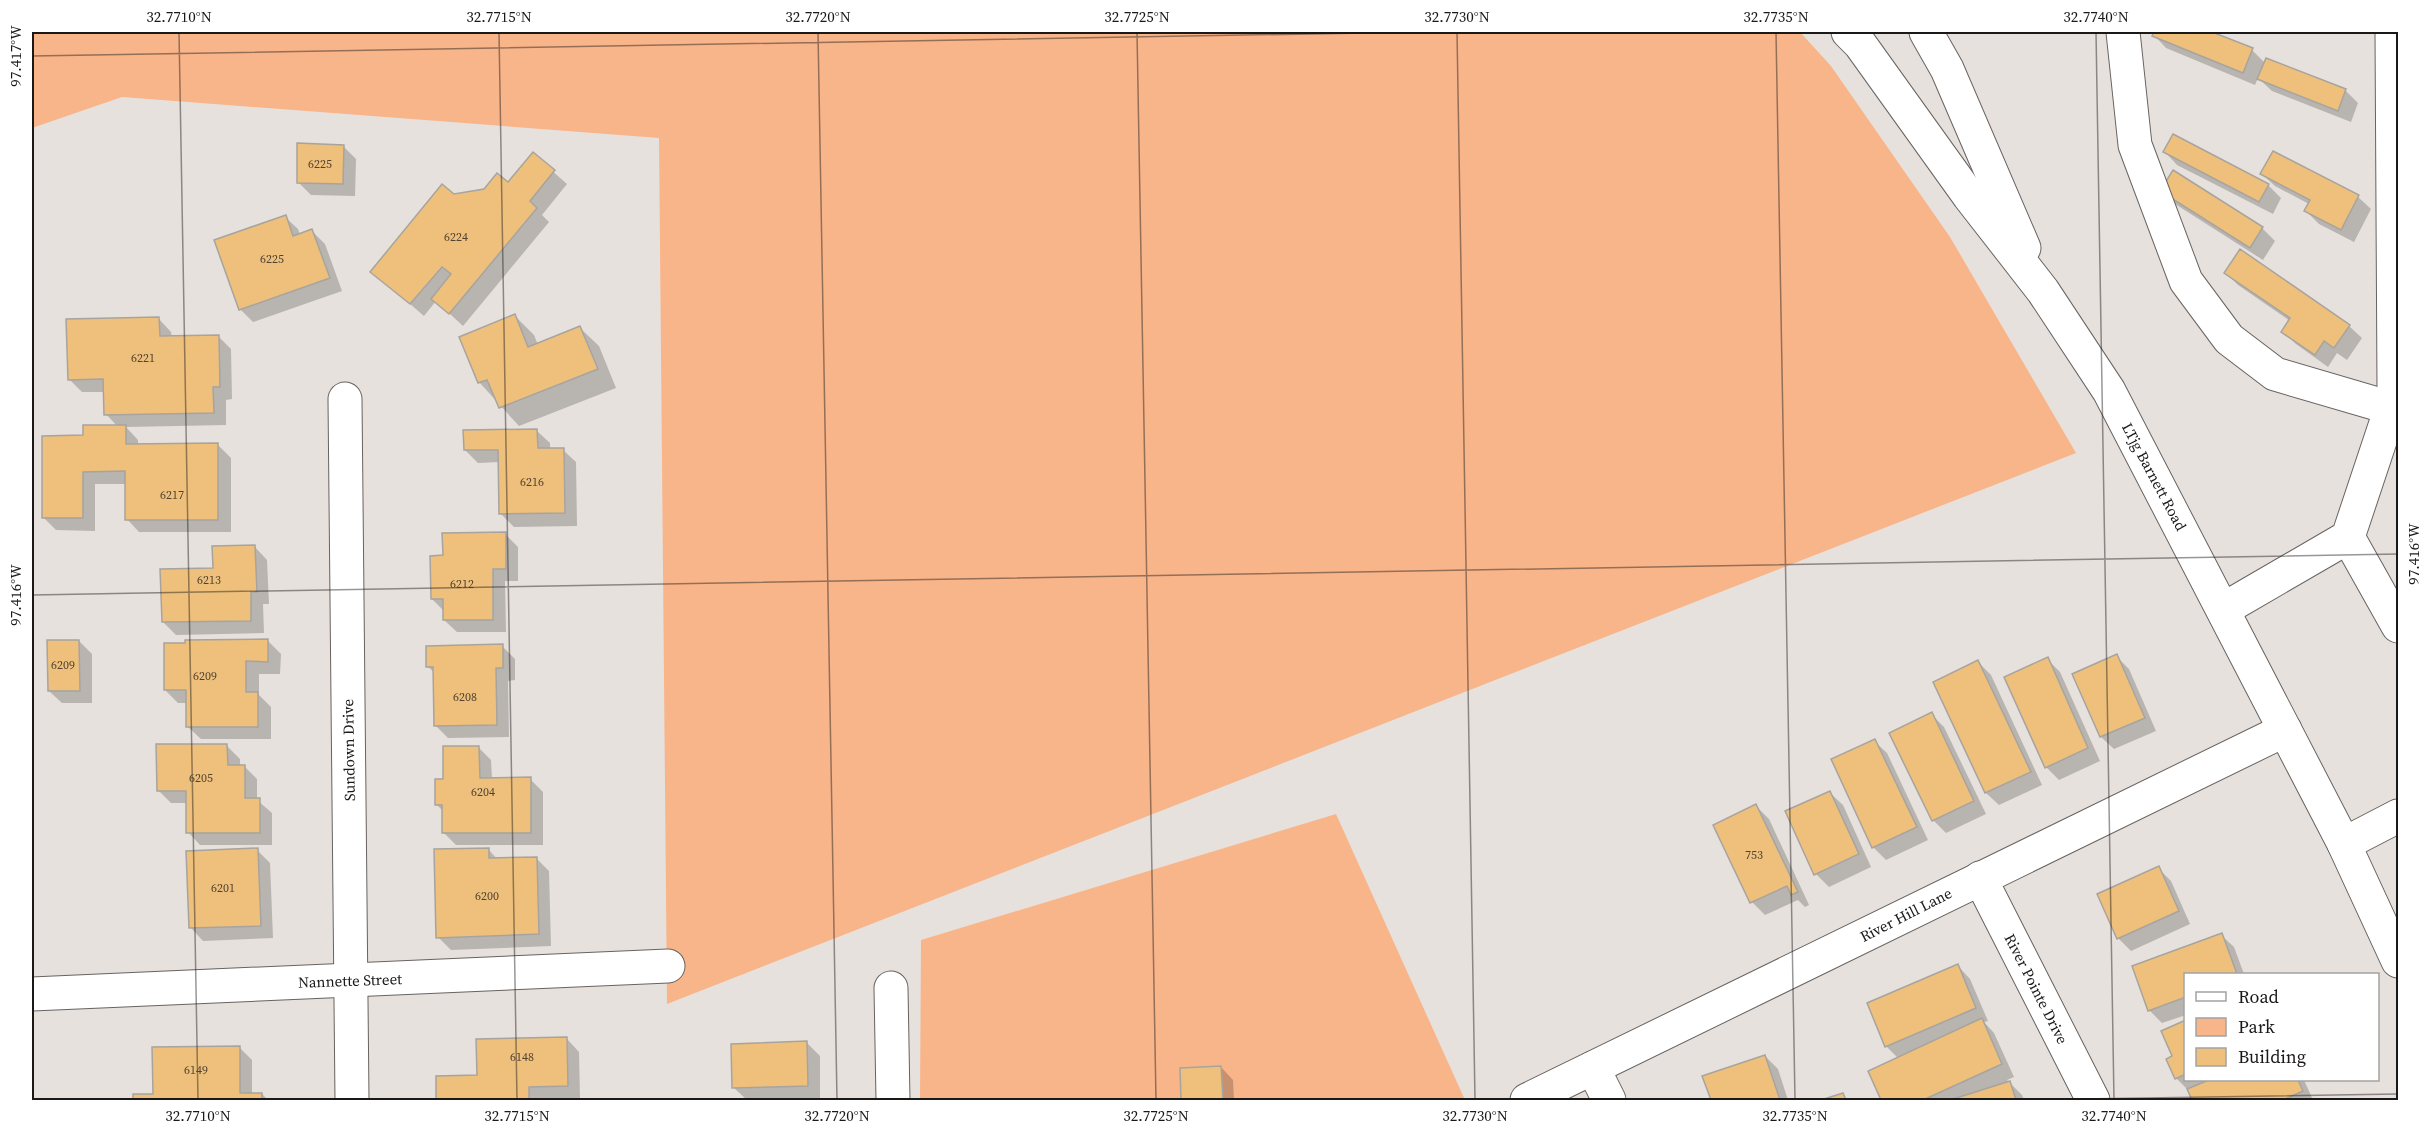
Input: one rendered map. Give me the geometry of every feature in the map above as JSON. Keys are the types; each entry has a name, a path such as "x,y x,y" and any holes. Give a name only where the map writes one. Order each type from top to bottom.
{"street":[{"name":"LTjg Barnett Road","path":"1848,32 1969,196 2043,291 2109,391 2344,844 2398,961"},
{"path":"1926,32 1947,69 2043,291"},
{"path":"2123,32 2135,145 2186,281 2229,339 2275,374 2391,408"},
{"path":"2224,609 2348,537 2391,408 2394,388 2392,32"},
{"name":"Sundown Drive","path":"345,399 352,1101"},
{"path":"2348,537 2398,626"},
{"name":"River Hill Lane","path":"1527,1101 2285,730"},
{"path":"2344,844 2398,816"},
{"name":"River Pointe Drive","path":"1980,878 2093,1101"},
{"name":"Nannette Street","path":"32,994 668,966"},
{"path":"891,988 893,1101"},
{"path":"1593,1068 1609,1101"}],"green space":[{"path":"32,32 1800,32 1831,66 1950,237 2076,453 667,1004 659,138 122,97 32,128"},
{"path":"1336,814 1465,1100 920,1100 921,940"}],"building":[{"path":"2154,32 2212,32 2253,48 2243,73 2152,36"},
{"path":"2266,58 2346,89 2338,111 2257,79"},
{"path":"2173,134 2269,184 2259,202 2163,152"},
{"path":"297,143 344,145 343,184 297,183"},
{"path":"2273,151 2359,195 2341,230 2304,211 2310,200 2260,174"},
{"path":"533,152 555,170 530,201 537,208 449,314 431,299 451,274 442,267 410,304 370,272 442,184 454,194 484,189 497,173 508,182"},
{"path":"2173,170 2263,227 2250,248 2160,191"},
{"path":"286,215 293,236 312,229 330,278 239,310 214,240"},
{"path":"2240,249 2350,325 2334,348 2324,341 2315,355 2281,332 2290,318 2224,273"},
{"path":"515,314 528,347 580,326 598,369 499,408 487,380 478,383 459,337"},
{"path":"159,317 160,336 219,335 220,387 213,387 214,413 104,415 103,379 68,380 66,319"},
{"path":"83,425 126,425 126,444 218,443 218,520 125,520 125,471 83,472 83,518 42,518 42,436 83,435"},
{"path":"537,429 538,448 564,448 565,513 499,514 498,450 464,450 463,430"},
{"path":"506,532 506,569 493,569 493,620 443,620 443,599 431,599 430,556 443,555 442,533"},
{"path":"255,545 257,592 251,592 251,621 162,622 160,569 213,568 212,546"},
{"path":"268,639 268,662 246,661 246,692 258,692 258,727 186,727 186,690 164,690 164,643 185,643 185,640"},
{"path":"47,640 79,640 80,691 48,691"},
{"path":"503,644 503,668 496,668 497,725 434,726 433,667 426,667 426,646"},
{"path":"2117,654 2145,718 2100,737 2072,674"},
{"path":"2048,657 2088,748 2045,768 2004,677"},
{"path":"1978,660 2031,772 1985,793 1933,682"},
{"path":"1932,712 1974,801 1932,821 1889,733"},
{"path":"1875,739 1917,827 1872,848 1831,759"},
{"path":"156,744 227,744 228,765 245,765 245,798 260,798 260,833 186,833 186,791 157,791"},
{"path":"443,746 479,746 480,778 531,777 531,833 442,833 442,805 435,805 435,779 443,779"},
{"path":"1830,791 1859,854 1814,875 1785,811"},
{"path":"1756,804 1798,892 1791,895 1787,886 1750,903 1713,825"},
{"path":"258,848 261,926 189,928 186,851"},
{"path":"489,848 489,858 537,857 539,934 436,938 434,849"},
{"path":"2159,866 2179,911 2117,939 2097,894"},
{"path":"2222,933 2237,973 2184,973 2184,998 2148,1011 2132,966"},
{"path":"1958,964 1976,1008 1885,1047 1867,1003"},
{"path":"1982,1018 2002,1064 1923,1100 1881,1100 1868,1071"},
{"path":"2184,1021 2184,1075 2175,1079 2166,1059 2172,1056 2161,1031"},
{"path":"567,1037 568,1086 529,1087 529,1100 436,1100 436,1076 477,1075 476,1039"},
{"path":"807,1041 808,1086 732,1088 731,1044"},
{"path":"240,1046 240,1093 262,1093 262,1100 133,1100 133,1094 153,1094 152,1047"},
{"path":"1765,1055 1780,1100 1711,1100 1702,1076"},
{"path":"1221,1066 1223,1100 1181,1100 1180,1068"},
{"path":"2010,1081 2016,1100 1950,1100"},
{"path":"2207,1081 2298,1081 2303,1091 2283,1100 2192,1100 2187,1089"},
{"path":"1843,1093 1846,1100 1821,1100"}]}
